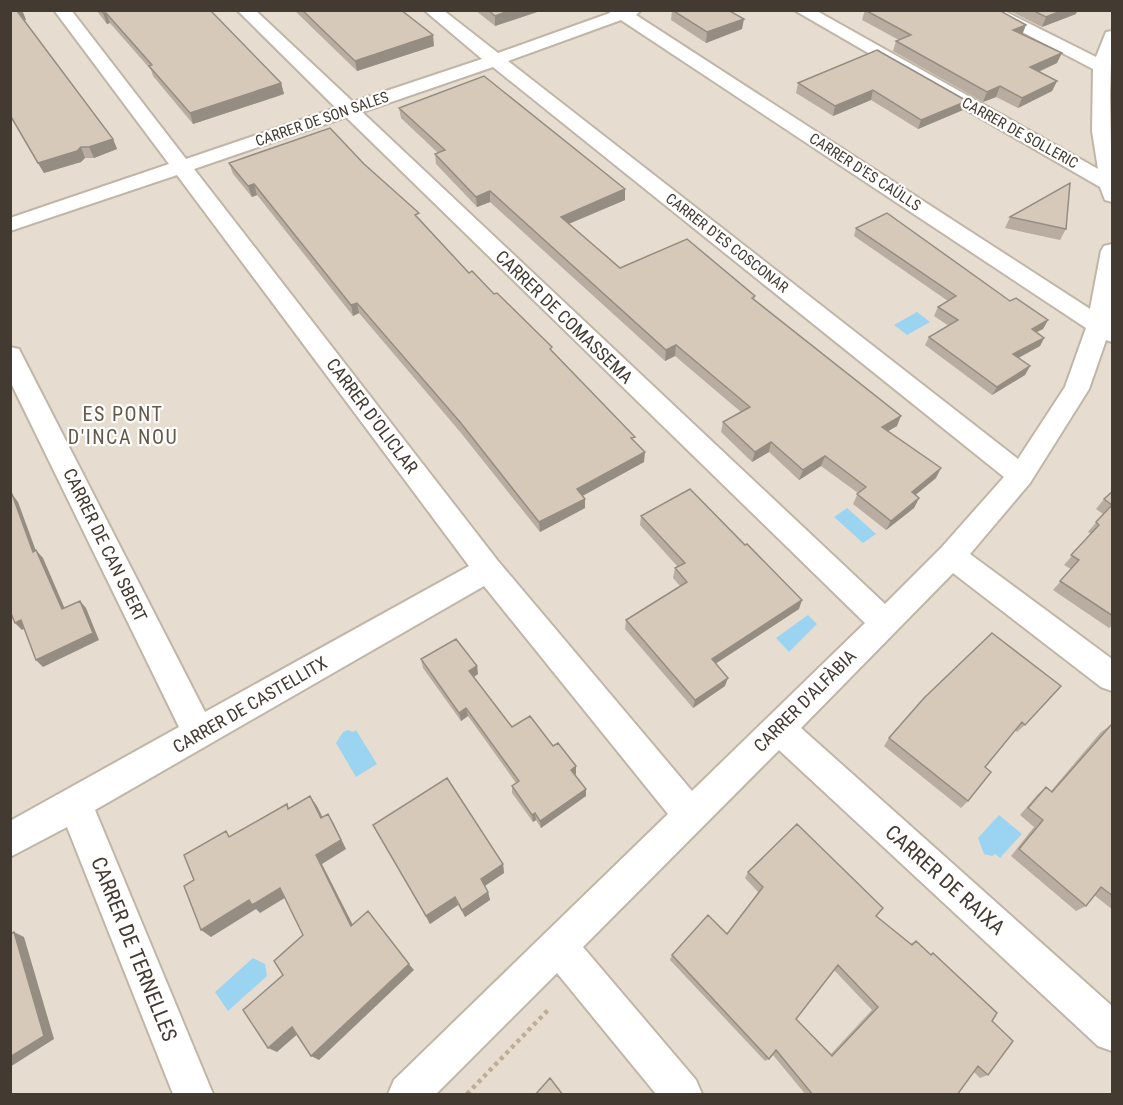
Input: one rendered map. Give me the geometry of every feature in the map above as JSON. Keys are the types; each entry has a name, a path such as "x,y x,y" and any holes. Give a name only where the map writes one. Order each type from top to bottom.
{"street":[{"name":"CARRER D'OLICLAR","path":"62,10 488,569 690,815"},
{"name":"CARRER DE COMASSEMA","path":"245,10 885,623"},
{"name":"CARRER D'ES COSCONAR","path":"432,10 1020,476"},
{"name":"CARRER DE SOLLERIC","path":"802,10 1112,185"},
{"path":"988,10 1107,69"},
{"name":"CARRER DE SON SALES","path":"10,225 496,60 624,12"},
{"name":"CARRER D'ES CAÜLLS","path":"624,12 1106,330"},
{"path":"1113,36 1107,69 1102,131 1113,196"},
{"name":"CARRER D'ALFÀBIA","path":"408,1095 885,623 951,556 1020,476 1077,389 1106,330 1113,251"},
{"name":"CARRER DE CAN SBERT","path":"10,355 199,734"},
{"path":"951,556 1113,677"},
{"name":"CARRER DE CASTELLITX","path":"10,840 488,569"},
{"name":"CARRER DE RAIXA","path":"778,728 1113,1032"},
{"name":"CARRER DE TERNELLES","path":"75,804 193,1095"},
{"path":"558,946 682,1095"}],"shaded area":[{"path":"11,11 1112,11 1112,1094 11,1094"}],"water":[{"path":"917,312 930,322 907,335 894,325"},
{"path":"847,508 876,534 863,543 834,517"},
{"path":"808,615 817,624 789,652 776,638"},
{"path":"348,730 353,732 356,730 377,764 356,777 336,743 343,732"},
{"path":"999,815 1022,834 1000,858 995,854 992,856 984,854 978,838"},
{"path":"253,958 265,964 267,976 228,1011 215,992"}],"building":[{"path":"10,10 18,10 113,139 89,147 81,147 77,151 38,163 10,115"},
{"path":"101,10 210,10 281,83 190,113 149,66 152,65"},
{"path":"302,10 401,10 433,35 355,61"},
{"path":"488,10 511,10 495,16"},
{"path":"672,10 728,10 744,19 707,32"},
{"path":"865,10 999,10 1026,25 1013,30 1062,53 1030,67 1057,81 1022,98 1000,86 987,92 896,41 911,35"},
{"path":"1032,10 1063,10 1046,17"},
{"path":"877,50 967,101 921,120 873,90 835,106 798,83"},
{"path":"484,76 625,189 561,217 620,268 687,239 755,296 752,298 901,416 882,427 941,468 912,492 919,498 891,521 857,494 866,487 825,456 803,470 771,442 755,452 723,422 750,407 676,345 666,350 490,191 476,197 435,154 445,150 399,108"},
{"path":"330,128 364,164 419,213 415,215 469,273 472,271 494,294 497,293 552,347 550,349 635,437 631,438 645,452 577,489 585,499 539,522 460,422 357,303 351,305 254,184 248,186 229,163"},
{"path":"1070,183 1066,229 1010,217"},
{"path":"887,213 1010,301 1016,298 1048,320 1032,329 1044,338 1013,354 1030,366 997,387 929,337 958,320 938,307 956,296 856,228"},
{"path":"690,489 802,600 712,659 728,678 695,700 626,620 687,582 675,568 685,563 641,516"},
{"path":"1113,491 1113,616 1060,581 1079,560 1071,555 1099,525 1096,522 1112,505 1104,499"},
{"path":"12,494 33,552 36,550 62,609 80,601 93,633 36,660 21,620 15,623 10,611 10,495"},
{"path":"992,633 1061,686 1025,725 1022,722 985,767 991,772 968,801 889,738 924,698"},
{"path":"456,639 477,666 469,671 512,727 530,716 553,746 558,743 576,766 571,770 586,789 540,821 535,813 532,815 512,786 519,781 466,708 459,713 421,659"},
{"path":"1111,725 1113,726 1113,896 1101,887 1086,906 1019,849 1043,820 1028,808 1046,787 1052,792"},
{"path":"447,778 503,864 481,879 488,892 462,910 455,897 426,916 373,825"},
{"path":"310,796 321,818 328,814 341,840 316,855 351,926 368,911 409,964 311,1056 292,1027 268,1048 243,1010 283,975 274,961 303,935 280,888 252,905 249,900 201,930 184,886 194,880 184,855 226,831 229,837 287,804 288,809"},
{"path":"797,824 883,908 876,916 912,945 916,941 931,955 933,953 997,1013 992,1021 1013,1041 988,1075 978,1066 957,1095 813,1095 776,1050 769,1059 672,955 708,915 727,934 763,887 748,872","holes":["838,965 878,1007 832,1056 796,1019"]},
{"path":"14,932 44,1036 10,1057 10,934"},
{"path":"550,1078 563,1095 535,1095"}],"district":[{"name":"ES PONT D'INCA NOU","path":"123,426"}]}
